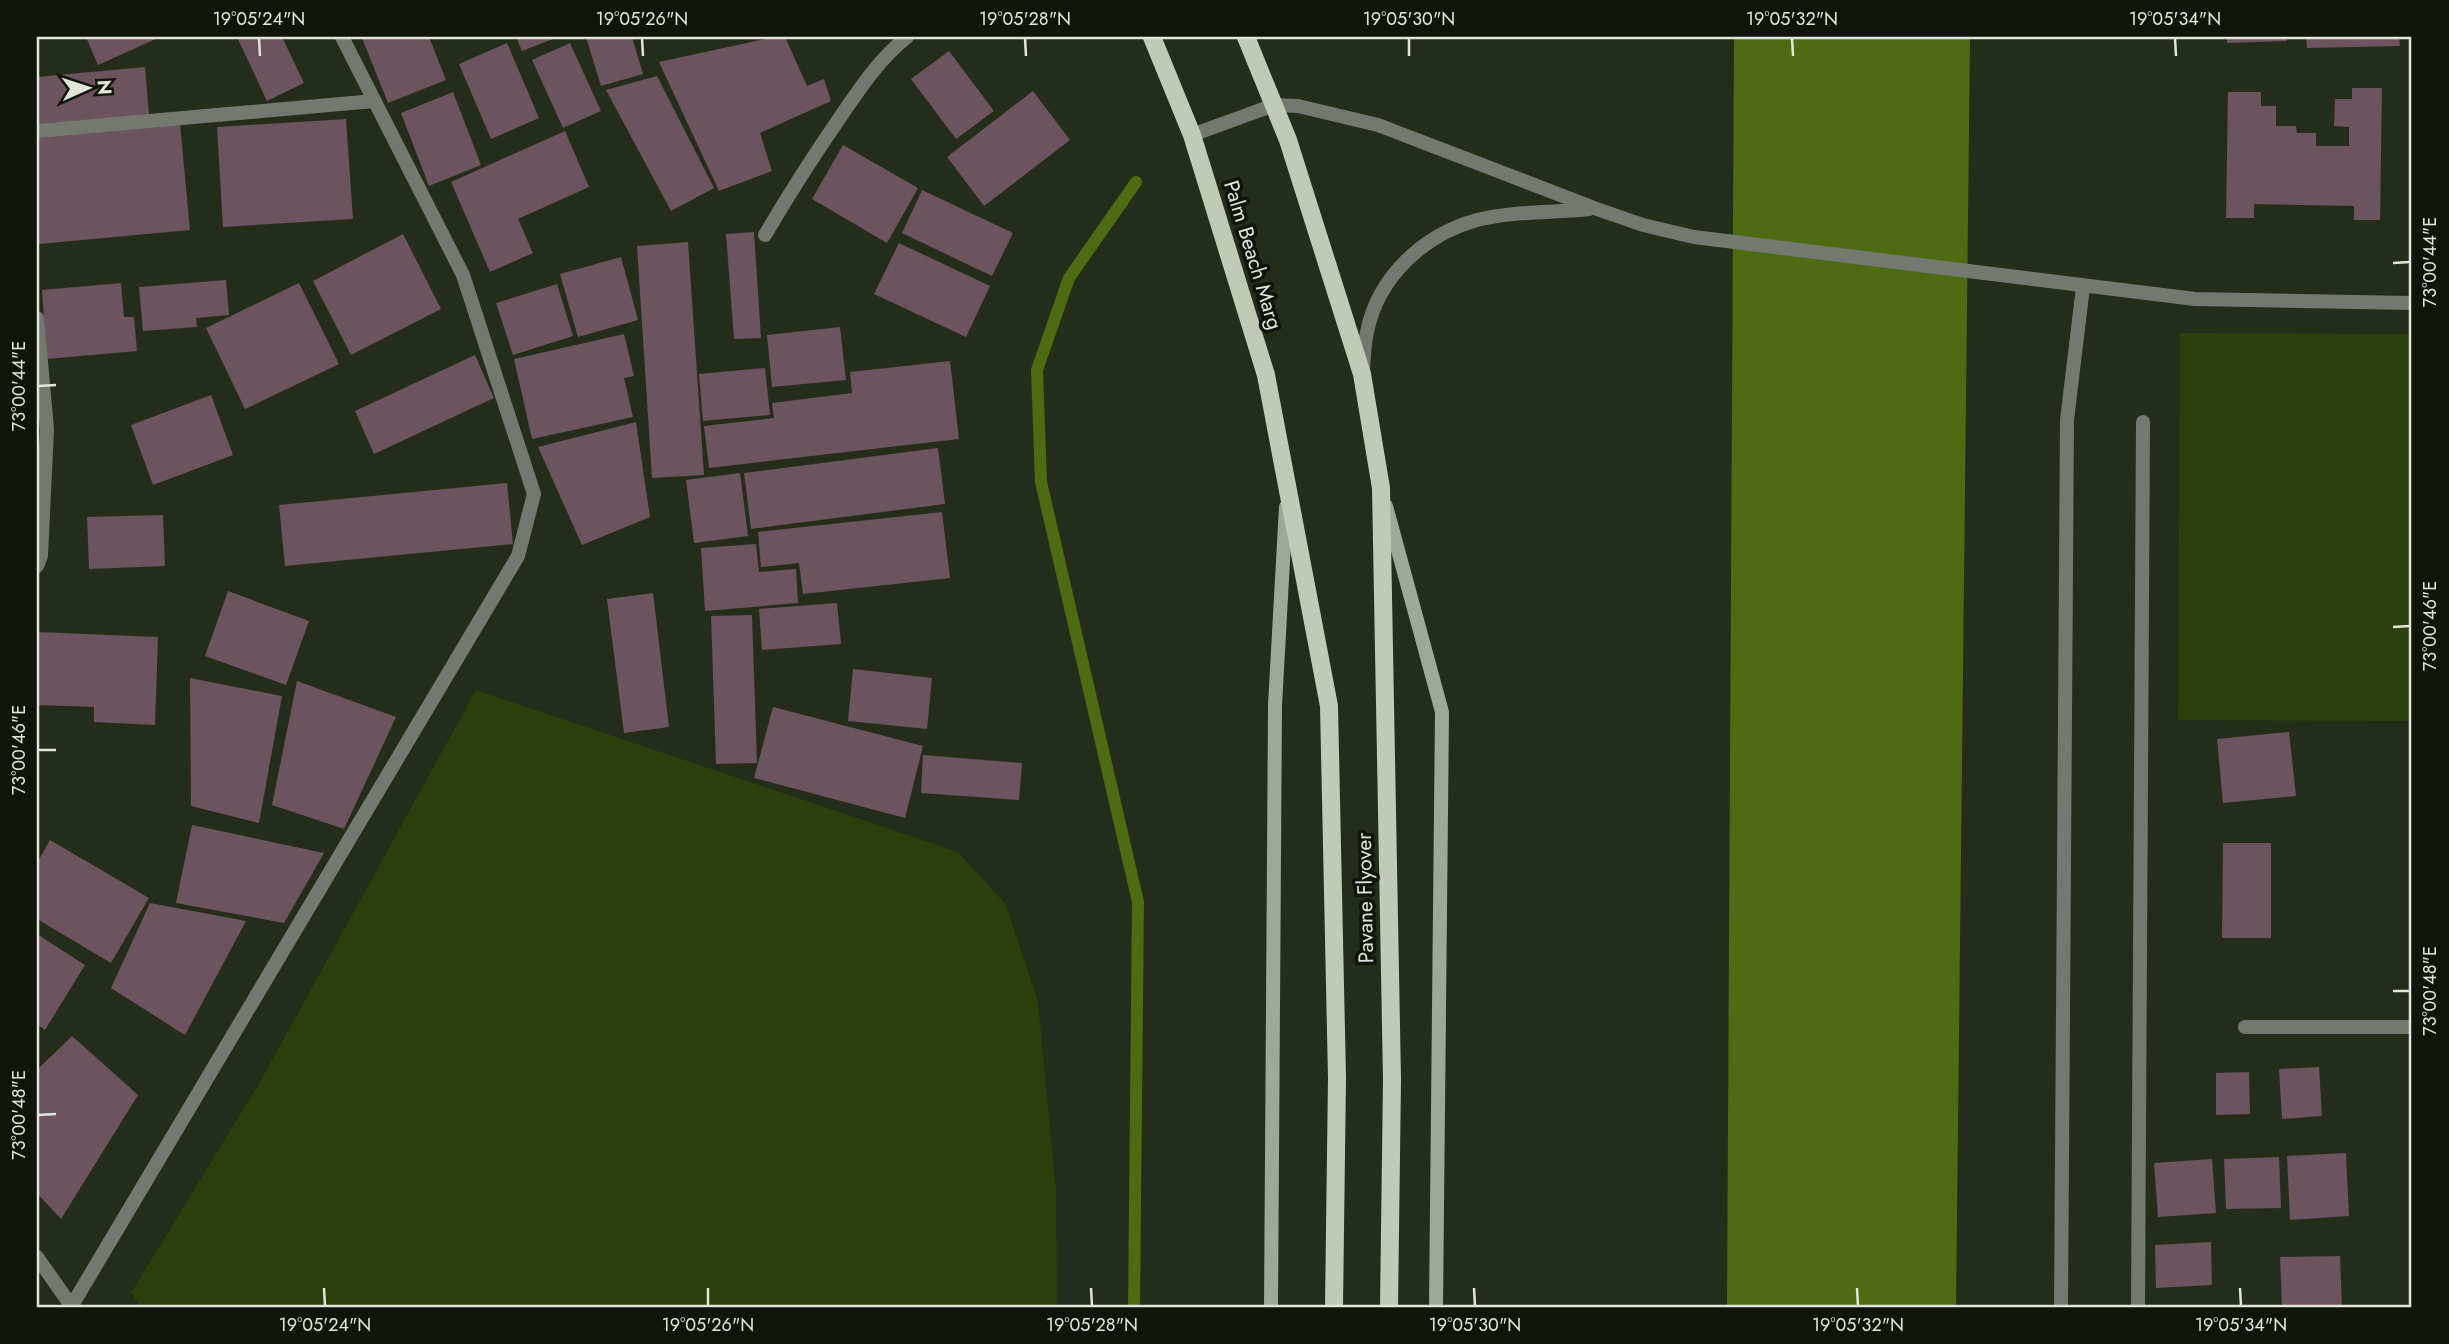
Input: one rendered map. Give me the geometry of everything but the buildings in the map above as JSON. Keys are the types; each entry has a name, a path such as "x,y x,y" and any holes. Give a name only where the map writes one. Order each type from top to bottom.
{"main road":[{"name":"Palm Beach Marg","path":"1152,37 1192,135 1266,376 1287,494"},
{"path":"1245,37 1288,139 1362,374 1381,488 1442,712 1436,1307"},
{"name":"Pavane Flyover","path":"1381,488 1392,1080 1389,1307"},
{"path":"1271,1307 1275,705 1287,494"},
{"name":"Pavane Flyover","path":"1287,494 1329,706 1337,1078 1334,1307"}],"street":[{"path":"37,1257 71,1307 518,556 534,494 463,275 342,37"},
{"path":"765,235 793,186 863,84 907,37"},
{"path":"37,131 374,101"},
{"path":"1192,135 1273,105 1298,106 1378,125 1594,208 1643,225 1694,237 2195,299 2412,303"},
{"path":"1362,374 1367,331 1378,299 1395,270 1420,248 1450,230 1478,220 1513,214 1594,208"},
{"path":"2061,1307 2067,420 2082,287"},
{"path":"37,318 47,429 41,556 37,566"},
{"path":"2138,1307 2143,422"},
{"path":"2245,1027 2412,1027"}],"shaded area":[{"path":"1734,37 1970,37 1956,1307 1727,1307"},
{"path":"2180,333 2412,334 2412,721 2178,720"},
{"path":"476,690 958,852 1006,905 1038,1002 1056,1190 1057,1307 141,1307 131,1293 260,1082"}],"waterway":[{"path":"1134,1307 1138,902 1041,482 1037,370 1069,278 1136,182"}]}
